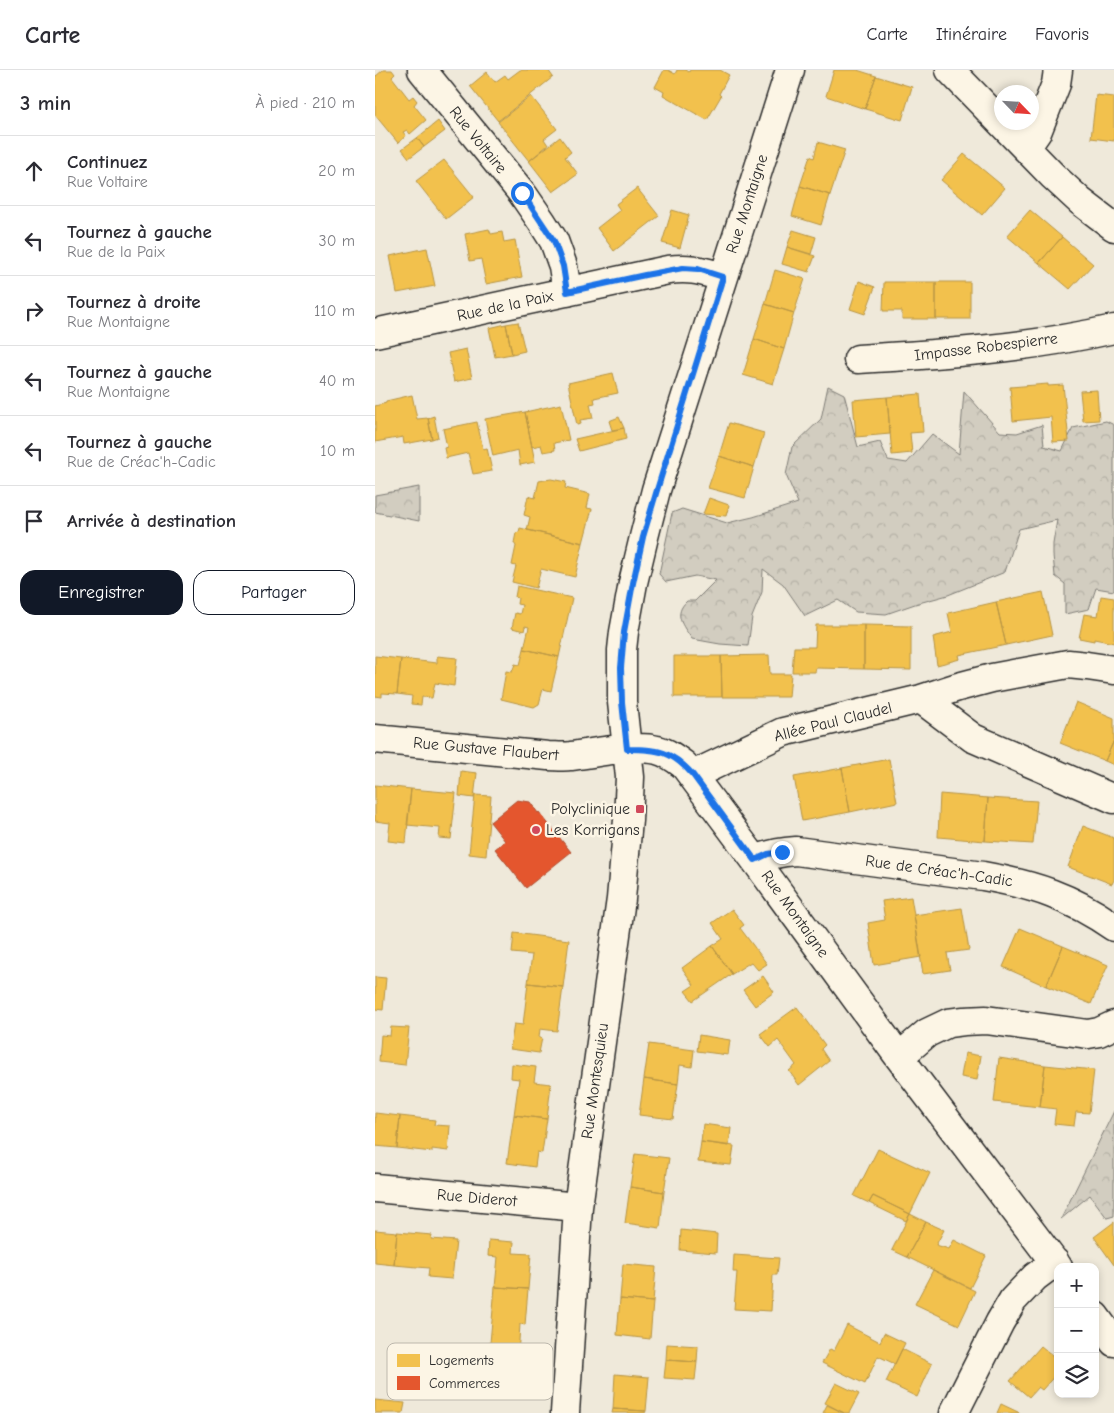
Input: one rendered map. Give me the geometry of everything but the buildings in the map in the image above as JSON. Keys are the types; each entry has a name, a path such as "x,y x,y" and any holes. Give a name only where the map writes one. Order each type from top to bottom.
{"street":[{"name":"Rue Voltaire","path":"422,70 522,193 542,222 554,241 563,266 567,292"},
{"name":"Rue Montaigne","path":"790,70 723,277 643,537 624,632 621,668 622,702 627,749 657,750 675,758 693,775 899,1057 1055,1263"},
{"path":"950,70 1053,176 1073,195 1114,227"},
{"path":"1026,148 1037,132 1056,84 1058,70"},
{"name":"Rue de la Paix","path":"375,334 683,268 698,269 723,277"},
{"name":"Impasse Robespierre","path":"858,360 991,349 1093,334 1114,329"},
{"name":"Allée Paul Claudel","path":"693,775 783,732 921,700 992,678 1068,664 1114,670"},
{"path":"921,700 973,738 1114,799"},
{"name":"Rue Gustave Flaubert","path":"375,738 548,756 569,756 627,749"},
{"name":"Rue Montesquieu","path":"565,1413 578,1207 621,899 628,820 629,776 627,749"},
{"name":"Rue de Créac'h-Cadic","path":"755,860 768,854 796,851 1014,881 1063,897 1114,927"},
{"path":"899,1057 927,1033 948,1023 964,1020 985,1020 1088,1034 1099,1032 1114,1024"},
{"name":"Rue Diderot","path":"375,1188 578,1207"},
{"path":"954,1413 1013,1300 1035,1277 1054,1267"},
{"path":"1099,1321 1114,1342"}],"green space":[{"path":"828,386 844,394 858,447 880,442 888,460 907,463 932,434 959,454 964,391 1000,432 1017,433 1042,425 1044,446 1062,451 1073,428 1106,421 1114,425 1114,591 1096,588 1089,609 1065,614 1065,584 1055,576 1053,555 1057,520 1019,529 1005,572 948,595 886,614 856,612 838,600 805,616 783,584 763,569 762,592 752,617 748,646 692,639 682,624 680,610 687,601 695,601 716,580 695,576 666,582 659,574 672,513 682,509 727,523 798,503 786,475 792,447 821,419"},
{"path":"419,487 419,521 375,512 375,495"},
{"path":"1114,1111 1114,1216 1107,1218 1090,1195 1061,1219"}],"place":[{"name":"Polyclinique","path":"640,809"},
{"name":"Les Korrigans","path":"536,830"}],"route":[{"path":"522,193 554,241 563,266 567,292 683,268 698,269 723,277 643,537 624,632 621,668 622,702 627,749 657,750 675,758 684,765 755,860 768,854 782,852"}]}
